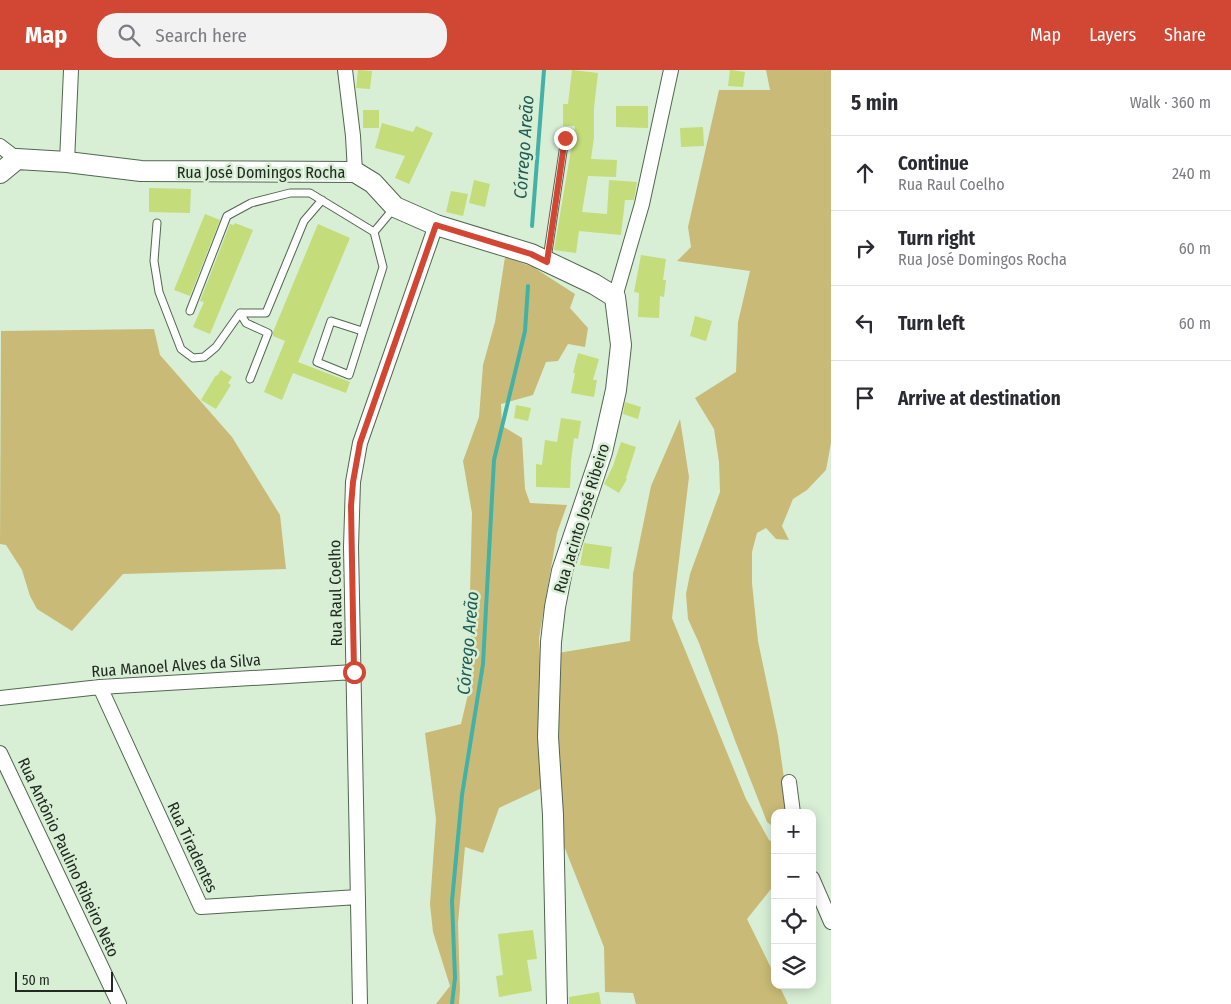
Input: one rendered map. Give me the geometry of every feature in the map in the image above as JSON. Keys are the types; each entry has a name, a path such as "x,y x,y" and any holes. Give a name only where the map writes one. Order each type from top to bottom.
{"street":[{"path":"67,162 71,70"},
{"path":"344,70 353,136 355,172"},
{"name":"Rua Jacinto José Ribeiro","path":"557,1004 553,816 548,737 551,642 555,607 562,571 602,452 616,390 621,345 614,297 642,204 671,70"},
{"path":"0,146 17,159 0,173"},
{"name":"Rua José Domingos Rocha","path":"17,159 67,162 141,171 355,172 373,183 395,207 436,225 531,254 594,284 614,297"},
{"name":"Rua Raul Coelho","path":"360,1004 351,506 353,482 360,443 436,225"},
{"name":"Rua Manoel Alves da Silva","path":"0,698 100,687 354,672"},
{"name":"Rua Tiradentes","path":"100,687 201,907 358,897"},
{"name":"Rua Antônio Paulino Ribeiro Neto","path":"0,753 119,1004"},
{"path":"789,782 792,809"},
{"path":"816,887 831,922"}],"lane":[{"path":"547,262 565,138"},
{"path":"190,311 227,216 250,203 290,192 310,193 374,232 383,267 349,375 317,362 331,321 362,332"},
{"path":"240,313 266,312 304,221 322,200"},
{"path":"374,232 395,207"},
{"path":"157,223 154,261 159,292 182,349 193,358 204,357 216,347 240,313"},
{"path":"240,313 246,323 268,333 250,379"}],"shaded area":[{"path":"766,70 831,70 831,443 826,470 807,490 793,499 782,526 789,540 776,539 766,528 757,533 752,552 752,583 758,641 778,736 788,809 771,809 771,825 767,822 699,643 688,619 686,594 690,574 720,492 719,462 714,429 695,398 736,372 738,322 750,271 677,261 691,247 688,227 719,90 770,90"},
{"path":"505,257 533,267 575,294 570,308 588,328 585,347 568,344 558,361 546,362 533,395 501,404 502,426 522,438 525,489 530,503 567,505 557,533 539,638 544,787 499,808 483,853 465,847 458,923 459,1004 436,1004 450,986 433,932 430,904 436,819 425,733 461,724 472,677 470,593 472,513 463,461 479,417 483,365 495,322"},
{"path":"154,329 160,355 232,437 280,515 286,569 123,574 72,631 37,609 30,596 22,570 6,545 0,544 1,331"},
{"path":"680,419 689,477 672,618 746,799 771,841 771,889 747,919 771,968 771,989 781,989 788,1004 636,1004 633,993 605,992 604,947 560,836 558,653 630,641 633,574 651,486"}],"building":[{"path":"358,70 372,71 370,89 356,88"},
{"path":"572,70 598,73 591,159 617,160 616,177 588,176 582,212 607,214 609,180 637,182 634,200 625,200 621,235 579,231 576,253 554,250 575,126 563,126 563,104 568,104"},
{"path":"730,70 745,72 743,87 728,86"},
{"path":"616,106 648,106 648,128 616,127"},
{"path":"363,110 379,110 379,128 363,128"},
{"path":"382,123 413,132 416,126 433,133 409,184 395,178 405,156 375,148"},
{"path":"703,127 704,146 681,147 680,128"},
{"path":"474,180 490,184 485,207 469,203"},
{"path":"149,188 191,189 190,213 149,212"},
{"path":"451,191 468,194 463,216 446,212"},
{"path":"205,214 220,220 190,296 174,290"},
{"path":"235,223 253,230 210,334 193,327 204,302 200,301 230,224 234,225"},
{"path":"318,224 350,238 298,362 350,382 346,393 293,373 282,400 264,392 285,341 273,336 273,332"},
{"path":"641,255 666,259 663,280 666,280 664,297 660,296 659,318 638,317 639,293 634,292"},
{"path":"695,316 712,321 706,341 690,336"},
{"path":"578,353 599,359 593,380 597,380 594,397 571,393"},
{"path":"221,370 232,377 228,383 231,385 216,409 201,400"},
{"path":"625,402 641,407 638,419 623,414"},
{"path":"516,405 531,408 528,421 514,418"},
{"path":"561,418 581,421 578,439 574,438 570,488 536,487 536,464 542,465 545,440 557,442"},
{"path":"621,442 636,447 627,479 619,493 604,484 613,466"},
{"path":"584,543 612,547 609,569 580,565"},
{"path":"533,930 537,959 527,960 532,991 499,997 496,976 503,975 498,934"},
{"path":"599,992 601,1004 569,1004 569,997"}],"waterway":[{"name":"Córrego Areão","path":"532,226 544,70"},
{"name":"Córrego Areão","path":"452,1004 455,978 452,901 462,795 483,664 494,460 525,331 528,286"}],"route":[{"path":"354,672 351,506 360,443 436,225 531,254 547,262 565,138"}]}
